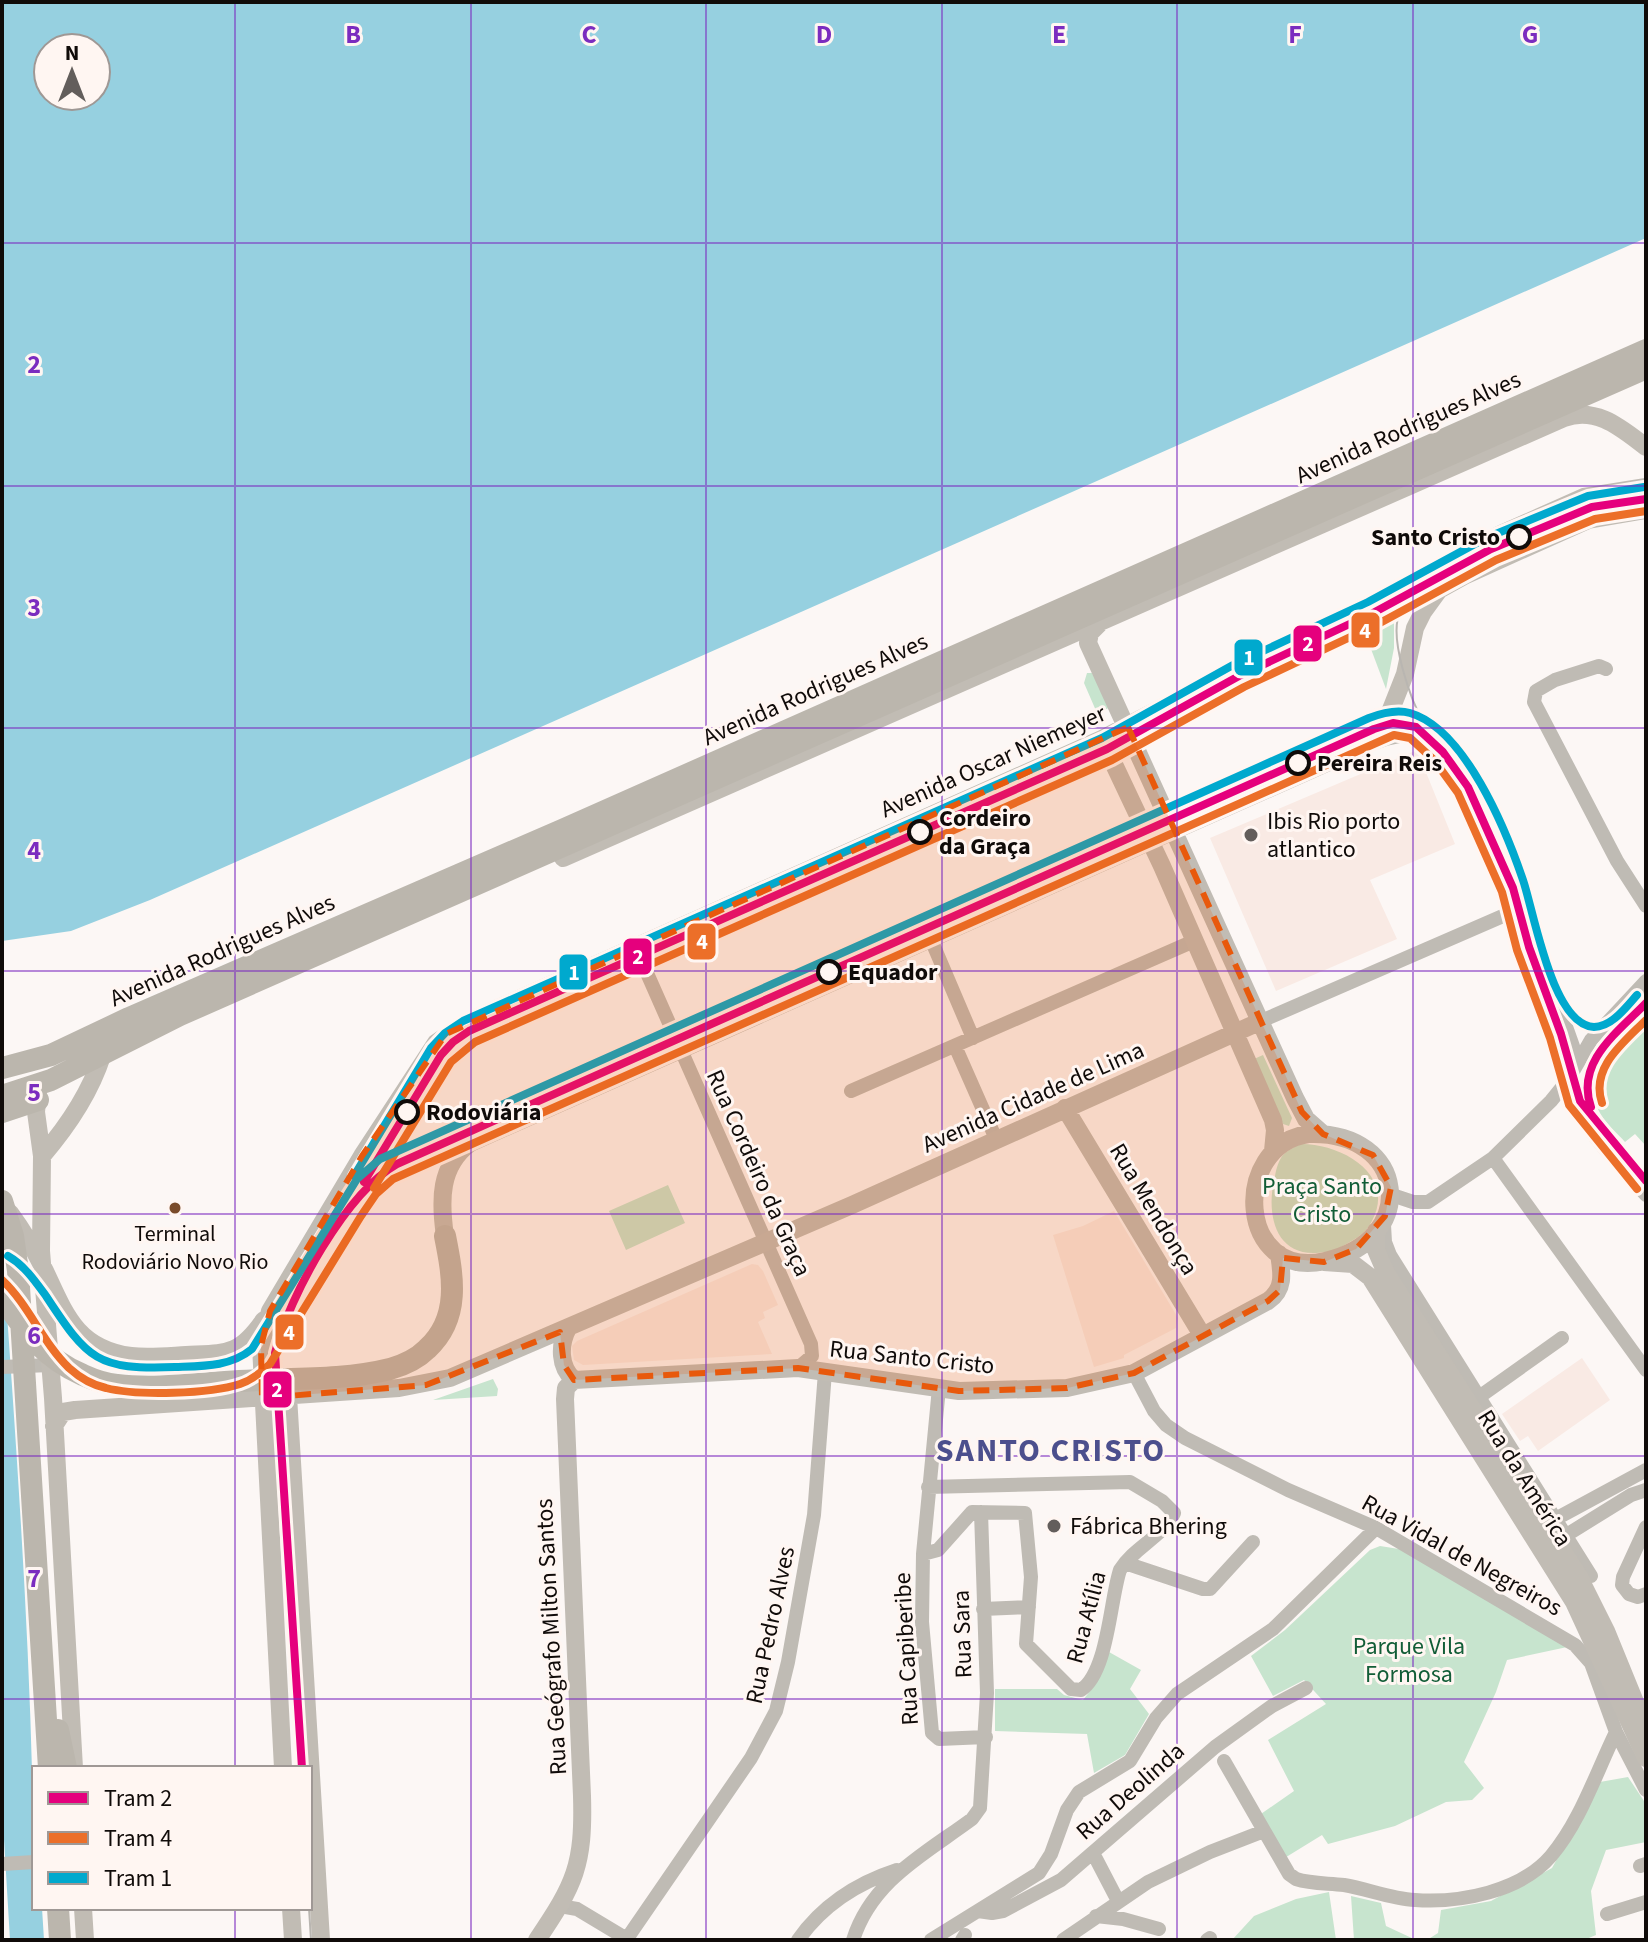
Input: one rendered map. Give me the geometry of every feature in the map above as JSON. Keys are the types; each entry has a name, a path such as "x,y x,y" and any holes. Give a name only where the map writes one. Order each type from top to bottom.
{"highway":[{"name":"Avenida Rodrigues Alves","path":"2,1068 51,1055 1646,350"},
{"name":"Avenida Rodrigues Alves","path":"2,1096 41,1084 180,1015 1646,368"},
{"path":"2,1112 47,1096 150,1040 447,897"},
{"path":"4,1204 18,1271 49,1766"},
{"path":"2,1296 24,1330 45,1352 70,1369 109,1384 152,1386 371,1372 409,1362 426,1350 441,1332 449,1315 454,1289 445,1236"},
{"path":"44,1675 66,1766"},
{"path":"58,1910 60,1940"}],"main road":[{"name":"Avenida Rodrigues Alves","path":"69,1071 102,1056 115,1055 1573,415 1603,418 1646,447"},
{"name":"Avenida Oscar Niemeyer","path":"270,1311 362,1156 434,1046 446,1034 635,946 1128,727 1263,655 1370,604 1491,538 1584,497 1646,487"},
{"path":"1333,520 1346,501"},
{"path":"445,1236 442,1189 451,1163 465,1147 930,937 1358,749 1390,712 1405,674 1415,628 1439,590 1588,520 1646,510"},
{"path":"1100,622 1090,633 1088,643 1302,1112 1312,1126 1323,1134 1351,1142 1373,1155 1388,1175 1392,1195 1381,1224 1376,1250 1386,1273 1476,1402 1585,1576 1646,1729"},
{"path":"1102,739 1273,1120 1273,1151 1258,1179 1254,1212 1262,1237 1279,1254 1303,1262 1324,1262 1356,1249 1381,1224"},
{"name":"Avenida Cidade de Lima","path":"54,1426 60,1415 68,1411 426,1385 450,1378 1259,1022"},
{"path":"42,1156 58,1138 95,1079 102,1056"},
{"path":"41,1084 36,1112 42,1156 41,1251 74,1766"},
{"name":"Rua Mendonça","path":"1065,1108 1202,1335"},
{"path":"1273,1151 1296,1136 1323,1134"},
{"path":"4,1204 33,1247 66,1316 80,1334 111,1351 135,1356 224,1352 239,1348 249,1340 270,1311"},
{"name":"Rua Santo Cristo","path":"574,1380 798,1368 974,1392 1044,1390 1107,1381 1134,1373 1276,1295 1281,1282 1279,1254"},
{"name":"Rua da América","path":"1324,1262 1353,1264 1368,1274 1544,1551 1588,1629 1646,1758"},
{"path":"270,1311 261,1346 262,1398 283,1766"},
{"name":"Rua Geógrafo Milton Santos","path":"537,1940 572,1884 583,1821 565,1399 566,1388 574,1380 567,1372 562,1353 563,1338 568,1328"},
{"path":"288,1396 310,1766"},
{"path":"312,1792 321,1940"},
{"path":"83,1910 85,1940"},
{"path":"291,1910 293,1940"}],"street":[{"path":"1606,669 1599,666 1555,680 1536,691 1534,702 1617,861 1646,906"},
{"path":"1358,749 1404,734 1415,736 1426,745 1460,791 1519,909 1578,1061"},
{"name":"Avenida Cidade de Lima","path":"1259,1022 1519,909"},
{"path":"930,937 973,1038"},
{"path":"851,1091 1194,941"},
{"name":"Rua Cordeiro da Graça","path":"635,946 812,1350 810,1360 798,1368"},
{"path":"1392,1195 1405,1201 1428,1202 1493,1158 1568,1080 1591,1040 1646,981"},
{"path":"955,1046 996,1139"},
{"path":"1568,1080 1572,1097 1591,1130 1646,1195"},
{"path":"1493,1158 1646,1370"},
{"path":"1562,1338 1476,1402 1567,1535 1585,1576"},
{"path":"6,1367 50,1365"},
{"name":"Rua Pedro Alves","path":"626,1939 738,1778 768,1730 776,1711 784,1688 814,1515 825,1372"},
{"name":"Rua Vidal de Negreiros","path":"1134,1373 1154,1411 1166,1425 1185,1438 1288,1490 1376,1528 1575,1645 1591,1663 1616,1732 1646,1790"},
{"path":"939,1388 923,1554 936,1552 968,1514 981,1512"},
{"path":"1532,1533 1646,1470"},
{"name":"Rua Atília","path":"928,1487 1130,1482 1162,1501 1174,1513 1157,1535 1125,1563 1118,1577 1107,1635 1095,1673 1090,1683 1081,1690 1071,1689 1028,1648 1025,1640 1031,1577 1026,1515 1021,1511 981,1512"},
{"path":"1544,1551 1631,1495 1646,1490"},
{"name":"Rua Sara","path":"853,1940 871,1901 902,1868 976,1814 982,1801 986,1737 981,1512"},
{"path":"1646,1527 1622,1585 1629,1594 1638,1597 1646,1594"},
{"path":"931,1940 1039,1873 1051,1854 1072,1799 1091,1783 1130,1761 1156,1718 1177,1694 1273,1629 1376,1528"},
{"path":"1125,1563 1210,1589 1253,1542"},
{"name":"Rua Capiberibe","path":"923,1554 922,1622 933,1735 939,1739 986,1737"},
{"path":"983,1609 1029,1607"},
{"name":"Rua Deolinda","path":"978,1911 997,1913 1051,1887 1242,1727 1306,1688"},
{"path":"1224,1761 1289,1874 1296,1879 1415,1900 1466,1899 1514,1882 1550,1857 1575,1816 1616,1732"},
{"path":"1063,1940 1118,1901 1178,1866 1264,1831"},
{"path":"1093,1853 1118,1901"},
{"path":"3,1864 32,1862"},
{"path":"798,1940 817,1917 848,1892 902,1868"},
{"path":"1607,1914 1646,1902"},
{"path":"560,1906 577,1909 626,1939"},
{"path":"1096,1916 1123,1919 1159,1929"}],"highlighted area":[{"path":"1128,727 1302,1112 1323,1134 1373,1155 1391,1187 1385,1216 1356,1249 1324,1262 1283,1258 1280,1290 1268,1301 1134,1373 1067,1388 959,1391 798,1368 574,1380 564,1365 560,1332 426,1385 262,1398 261,1346 270,1311 362,1156 446,1034"}],"shaded area":[{"path":"1417,750 1455,844 1370,880 1397,939 1276,991 1210,838"},
{"path":"1114,1211 1178,1318 1176,1328 1124,1355 1124,1358 1094,1367 1053,1235 1083,1226"},
{"path":"752,1264 763,1271 778,1305 763,1312 765,1318 758,1322 772,1354 583,1365 574,1360 572,1346 577,1341"},
{"path":"1582,1358 1610,1400 1538,1451 1528,1436 1520,1441 1502,1414"}],"green space":[{"path":"1400,607 1394,617 1394,648 1386,689 1362,625"},
{"path":"1087,673 1092,673 1111,707 1097,713 1084,683"},
{"path":"1643,1021 1646,1025 1646,1146 1635,1134 1625,1142 1602,1117 1595,1099 1598,1074 1605,1062"},
{"path":"1263,1055 1292,1118 1289,1126 1283,1124 1254,1059"},
{"name":"Praça Santo Cristo","path":"1300,1144 1332,1149 1347,1156 1371,1176 1377,1189 1378,1204 1369,1226 1358,1237 1333,1250 1302,1252 1290,1247 1276,1228 1272,1189 1277,1167 1284,1154"},
{"path":"668,1185 685,1223 626,1250 609,1211"},
{"path":"493,1379 498,1389 497,1396 433,1400"},
{"name":"Parque Vila Formosa","path":"1380,1546 1399,1549 1572,1646 1507,1660 1464,1762 1484,1788 1472,1800 1446,1802 1395,1826 1328,1844 1322,1835 1283,1859 1258,1816 1294,1791 1268,1740 1326,1704 1304,1680 1273,1696 1251,1656 1285,1630 1370,1550"},
{"path":"1109,1652 1141,1670 1130,1689 1149,1714 1125,1755 1094,1773 1087,1734 995,1731 995,1689 1057,1689 1064,1695 1083,1700 1094,1686"},
{"path":"1628,1777 1646,1804 1646,1842 1606,1850 1591,1891 1596,1935 1584,1940 1427,1940 1438,1933 1441,1910 1491,1901 1552,1868 1600,1782"},
{"path":"1329,1892 1336,1940 1232,1940 1254,1916 1296,1899"},
{"path":"1351,1896 1381,1903 1386,1926 1416,1940 1354,1940"}],"water":[{"path":"2,2 1646,2 1646,238 150,900 71,931 2,941"},
{"path":"4,1272 25,1590 32,1789 32,1910 42,1910 44,1940 10,1940 2,1806"}],"tram line":[{"name":"1","path":"354,1176 431,1048 445,1033 463,1021 1102,738 1233,665 1368,602 1486,538 1588,496 1644,487"},
{"name":"2","path":"364,1182 441,1055 469,1031 1107,749 1239,676 1373,613 1491,549 1592,507 1646,499"},
{"name":"4","path":"374,1188 451,1062 475,1042 1112,760 1244,687 1378,624 1496,560 1595,519 1646,511"},
{"path":"1441,576 1418,591 1403,606 1397,623 1397,637 1403,669 1419,715 1450,760"},
{"name":"1","path":"8,1256 29,1274 73,1335 97,1357 111,1363 149,1367 206,1366 235,1359 252,1349 357,1179 380,1159 1369,718 1389,712 1410,713 1430,723 1448,739 1481,784 1516,859 1547,965 1567,1008 1579,1021 1594,1027 1601,1026 1618,1015 1637,995"},
{"name":"2","path":"302,1766 275,1353 293,1304 322,1248 358,1198 378,1178 397,1164 1374,729 1393,723 1416,727 1443,752 1468,787 1513,888 1529,947 1561,1034 1580,1101 1646,1181"},
{"name":"4","path":"2,1280 59,1358 96,1385 119,1391 173,1393 211,1390 244,1382 270,1364 361,1216 376,1194 393,1179 1394,735 1410,738 1434,760 1458,793 1502,892 1517,950 1550,1038 1569,1105 1637,1189"},
{"name":"2","path":"1591,1107 1588,1091 1594,1062 1612,1037 1646,1003"},
{"name":"4","path":"1602,1103 1600,1090 1605,1067 1619,1047 1646,1020"},
{"path":"309,1910 311,1940"}],"place":[{"name":"Santo Cristo","path":"1519,537"},
{"name":"Pereira Reis","path":"1298,763"},
{"name":"Cordeiro da Graça","path":"920,832"},
{"name":"Ibis Rio porto atlantico","path":"1251,835"},
{"name":"Equador","path":"829,972"},
{"name":"Rodoviária","path":"407,1112"},
{"name":"Terminal Rodoviário Novo Rio","path":"175,1208"},
{"name":"Fábrica Bhering","path":"1054,1526"}],"district":[{"name":"SANTO CRISTO","path":"1051,1450"}]}
